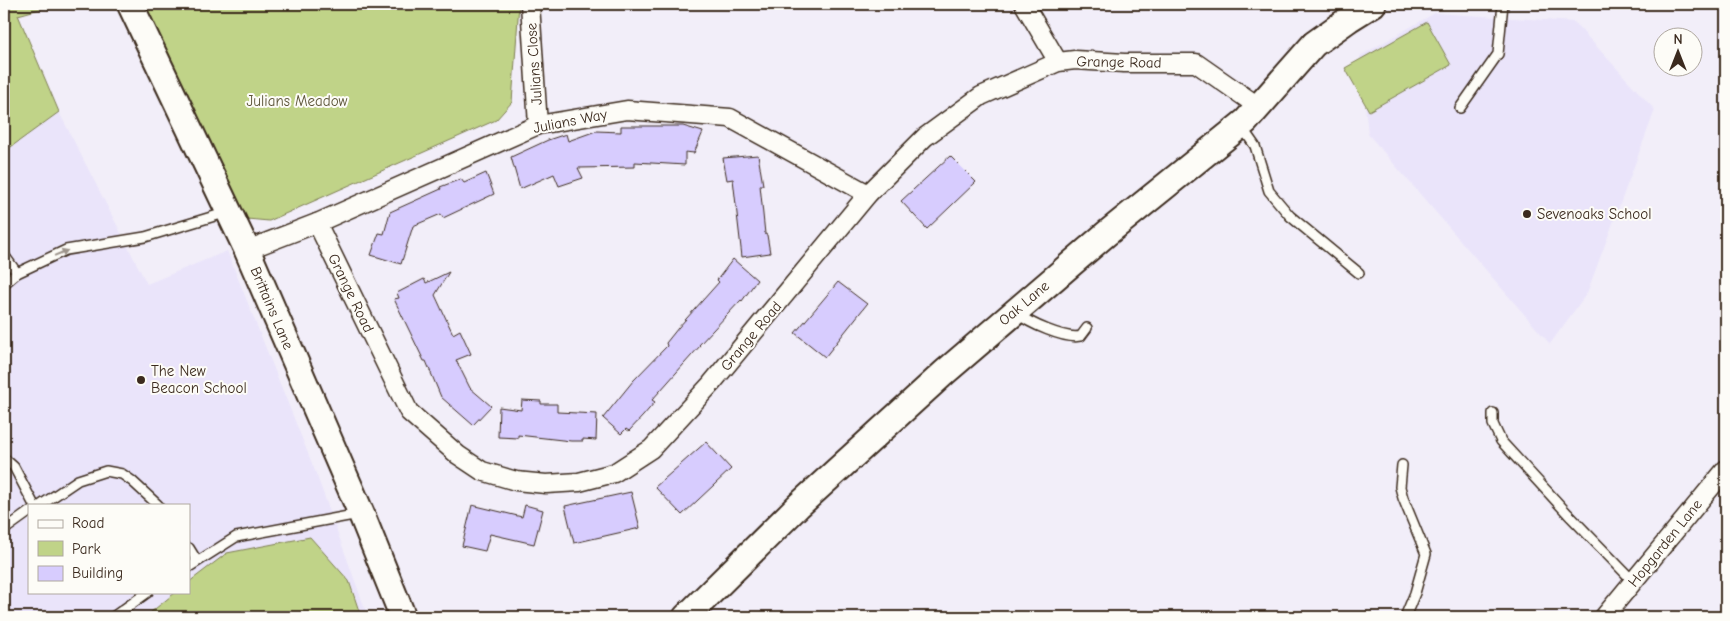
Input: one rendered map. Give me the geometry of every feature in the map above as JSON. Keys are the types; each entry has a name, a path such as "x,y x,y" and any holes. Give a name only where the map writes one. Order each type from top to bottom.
{"street":[{"name":"Brittains Lane","path":"130,4 247,250 361,513 403,617"},
{"name":"Julians Close","path":"530,4 538,125"},
{"path":"1024,4 1058,62"},
{"name":"Oak Lane","path":"689,616 798,506 945,372 1140,206 1241,126 1345,11 1373,4"},
{"name":"Grange Road","path":"317,223 409,412 458,455 482,471 516,481 546,484 579,482 614,473 651,449 711,384 868,194 925,137 981,96 1058,62 1075,60 1124,63 1196,63 1259,107"},
{"name":"Julians Way","path":"247,250 317,223 538,125 627,110 730,118 868,194"},
{"name":"Hopgarden Lane","path":"1604,617 1726,469"}],"lane":[{"path":"1460,108 1498,54 1503,4"},
{"path":"1241,126 1255,146 1269,191 1290,216 1359,273"},
{"path":"4,284 17,273 66,250 145,237 228,212"},
{"path":"4,255 17,273"},
{"path":"1015,311 1028,321 1069,337 1080,336 1087,328"},
{"path":"1493,413 1493,424 1501,441 1633,581"},
{"path":"4,458 14,467 33,504"},
{"path":"1402,465 1400,487 1426,554 1426,560 1415,593 1405,617"},
{"path":"42,504 78,480 106,470 122,474 157,504"},
{"path":"4,530 28,513"},
{"path":"190,566 236,537 361,513"},
{"path":"190,550 197,561"},
{"path":"113,617 145,594"}],"shaded area":[{"name":"Sevenoaks School","path":"1435,13 1574,22 1655,110 1587,293 1550,344 1368,134 1360,56"},
{"name":"The New Beacon School","path":"4,14 18,14 59,112 147,284 227,251 317,476 368,617 4,617"}],"green space":[{"path":"4,4 58,4 18,15 59,112 4,152"},
{"name":"Julians Meadow","path":"138,4 519,4 512,102 496,120 269,221 247,219"},
{"path":"1427,22 1451,65 1369,111 1345,68"},
{"path":"310,537 349,581 361,617 145,617 174,594 190,594 190,581 227,553"}],"building":[{"path":"621,126 683,126 703,132 694,153 685,152 685,165 635,162 635,167 578,168 583,178 559,186 554,174 520,189 511,157 566,134 568,141 596,131 621,132"},
{"path":"758,155 763,185 760,185 765,234 767,235 770,253 742,257 733,179 727,180 723,158"},
{"path":"950,156 976,182 927,229 901,201"},
{"path":"486,173 494,194 443,218 441,214 413,226 401,264 371,255 379,233 384,234 390,212 441,189 440,187 461,179 464,183"},
{"path":"733,259 757,280 742,301 699,345 652,400 655,402 643,416 629,431 626,429 621,434 603,418 633,381 667,346 666,343 678,328 719,282 717,280"},
{"path":"449,272 435,295 453,334 460,330 471,354 456,360 470,388 491,406 473,425 441,397 426,361 424,361 394,299 399,298 397,293 424,279 426,283"},
{"path":"838,282 867,304 825,357 795,333"},
{"path":"522,400 541,401 541,404 557,404 557,412 597,414 596,440 583,439 583,441 571,441 518,435 518,438 498,437 499,407 521,410"},
{"path":"706,442 731,469 682,515 655,487"},
{"path":"631,492 640,528 574,543 565,506"},
{"path":"472,505 522,517 525,505 543,510 534,544 490,534 485,551 462,546"}],"place":[{"name":"Sevenoaks School","path":"1527,214"},
{"name":"The New Beacon School","path":"141,380"}]}
